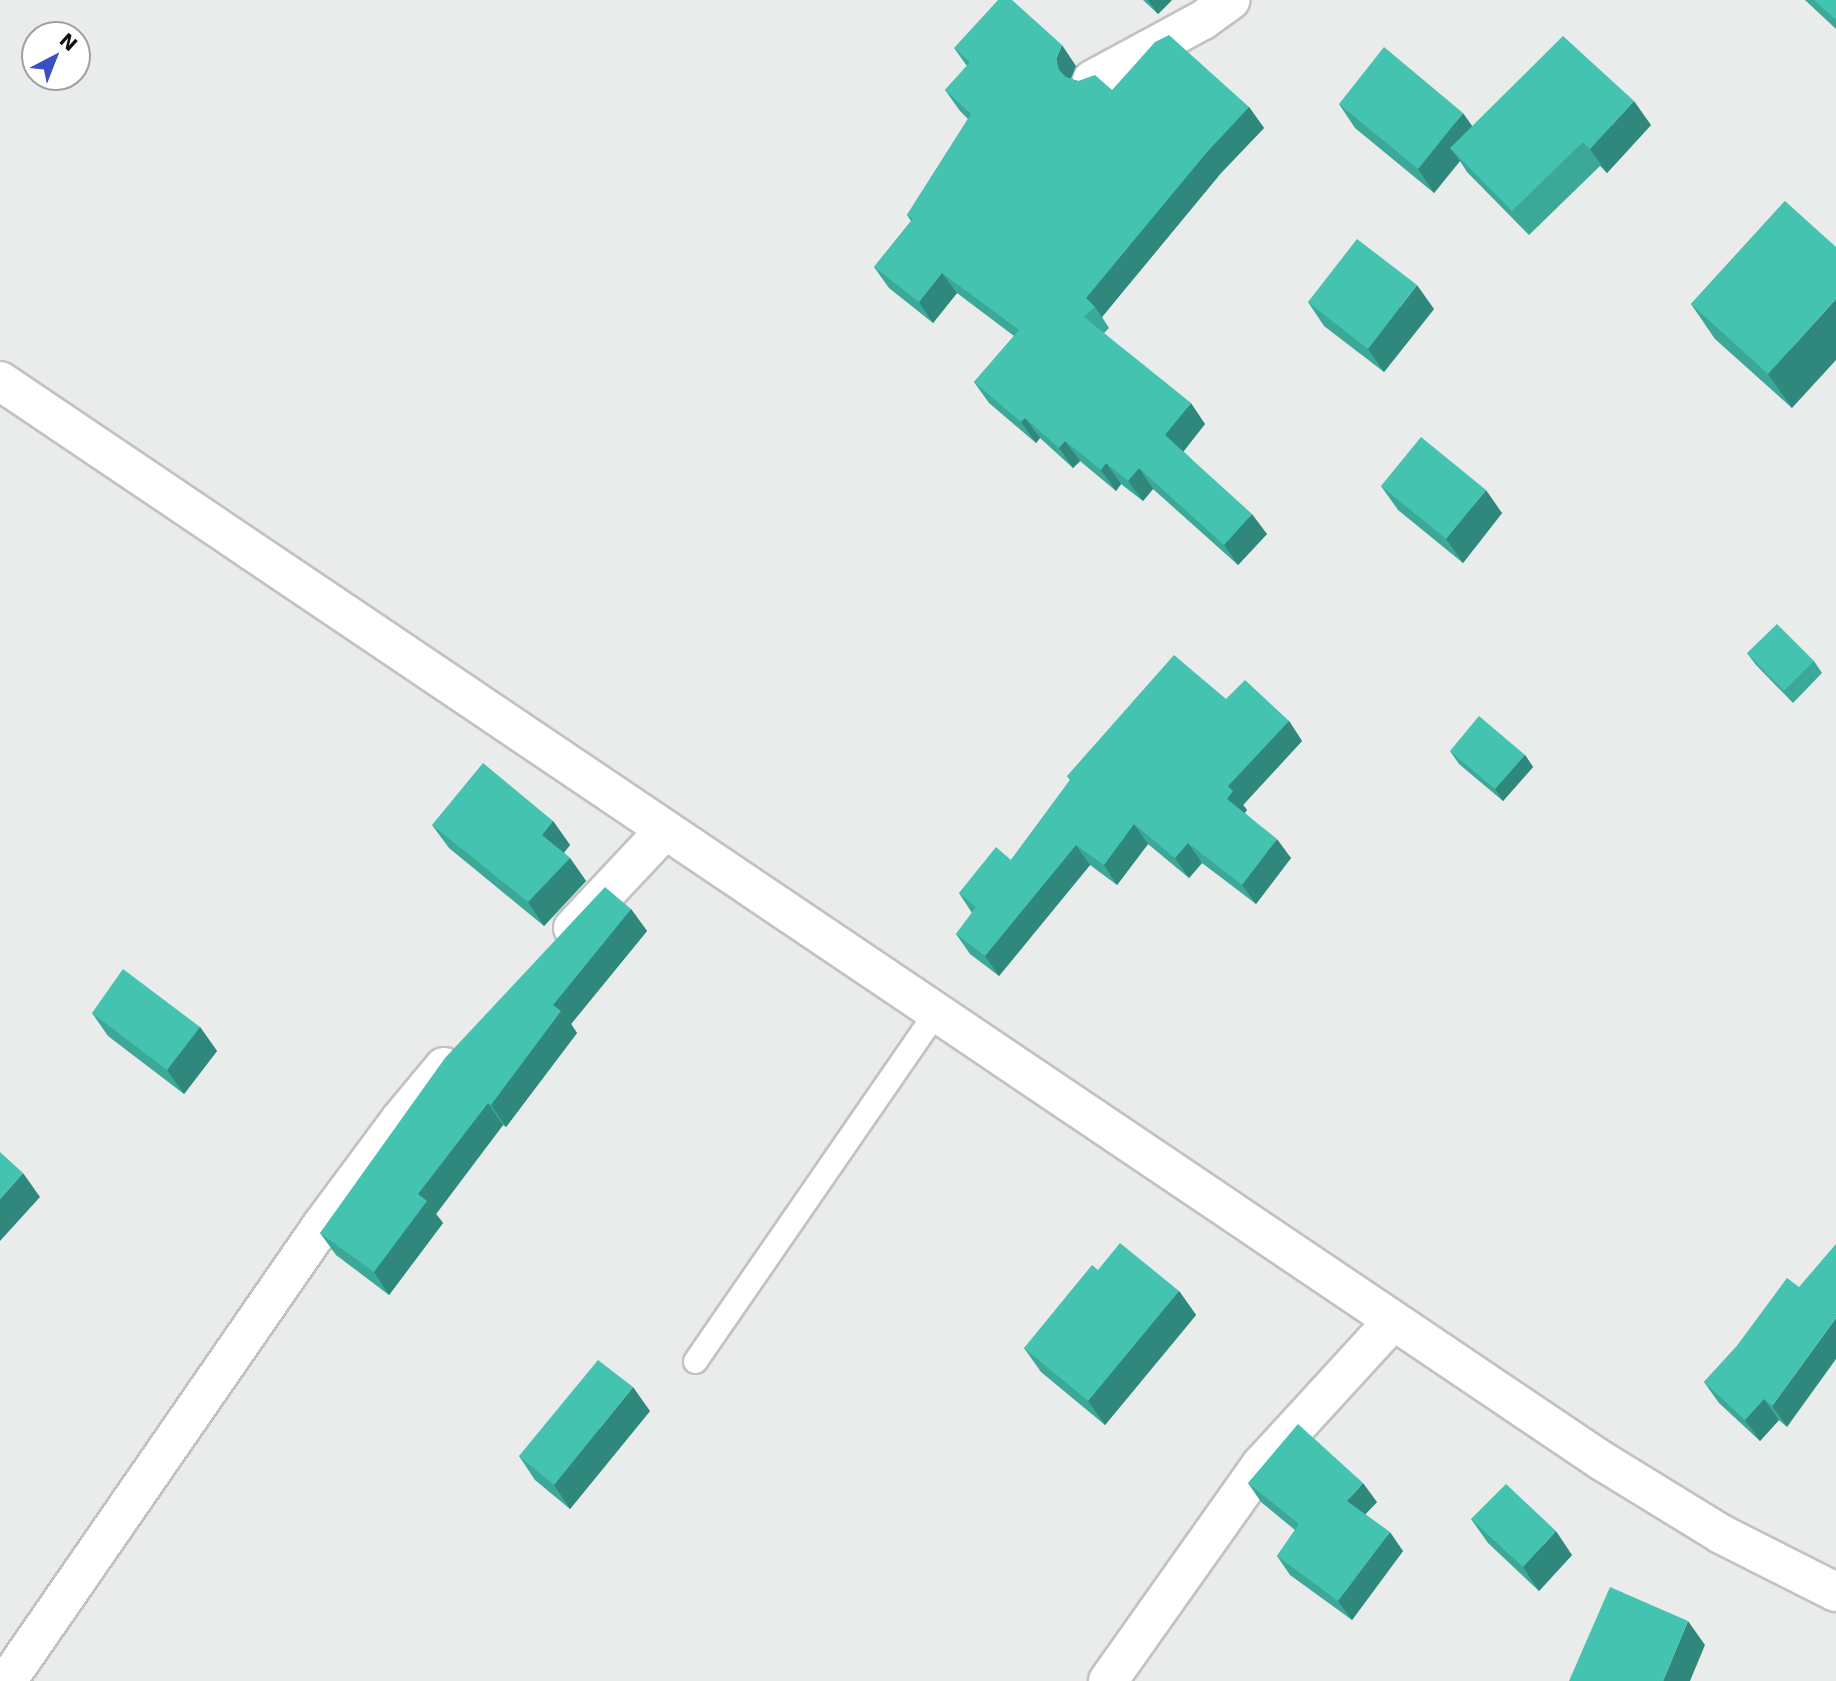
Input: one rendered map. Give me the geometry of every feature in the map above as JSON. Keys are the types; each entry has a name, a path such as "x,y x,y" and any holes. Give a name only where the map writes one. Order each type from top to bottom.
{"street":[{"path":"1092,80 1203,20 1231,0"},
{"path":"0,382 934,1014 1602,1461 1721,1534 1836,1592"},
{"path":"547,954 665,830"},
{"path":"7,1681 322,1225 400,1120 470,1037"},
{"path":"1108,1681 1261,1465 1393,1321"}],"lane":[{"path":"695,1361 934,1014"}],"building":[{"path":"998,0 1012,0 1062,45 1056,59 1059,70 1066,77 1078,81 1095,75 1112,90 1155,42 1169,35 1249,107 1207,152 1086,298 1095,307 1084,317 1191,403 1165,435 1252,514 1224,545 1139,468 1128,481 1106,463 1101,470 1065,441 1059,448 1025,418 1021,422 974,382 1019,330 942,273 919,302 874,267 913,219 907,215 971,114 945,90 970,62 954,48"},
{"path":"1814,0 1836,0 1836,20"},
{"path":"1563,36 1634,101 1590,149 1583,142 1512,211 1450,148"},
{"path":"1384,47 1463,113 1418,169 1339,104"},
{"path":"1785,201 1836,247 1836,299 1768,374 1691,304"},
{"path":"1357,239 1417,285 1368,349 1308,302"},
{"path":"1421,437 1486,490 1446,539 1381,486"},
{"path":"1777,624 1814,661 1784,691 1747,653"},
{"path":"1174,655 1226,699 1245,680 1289,721 1228,786 1233,791 1227,799 1277,839 1242,885 1188,843 1175,858 1134,824 1104,865 1076,845 985,956 956,934 976,907 959,893 996,847 1011,860 1071,779 1067,776"},
{"path":"1479,716 1525,755 1495,789 1450,751"},
{"path":"483,763 553,821 542,835 570,858 528,902 432,825"},
{"path":"605,887 631,909 553,1005 561,1011 491,1105 488,1103 418,1194 427,1201 374,1272 320,1233 445,1058"},
{"path":"123,969 200,1027 167,1070 92,1013"},
{"path":"0,1152 23,1173 0,1199"},
{"path":"1120,1243 1179,1291 1088,1401 1024,1348 1092,1265 1098,1270"},
{"path":"1836,1244 1836,1318 1772,1406 1764,1399 1745,1420 1704,1382 1736,1347 1787,1278 1799,1287"},
{"path":"598,1360 633,1387 554,1485 519,1456"},
{"path":"1298,1424 1363,1483 1347,1501 1390,1532 1338,1601 1277,1556 1299,1524 1248,1483"},
{"path":"1506,1484 1556,1531 1523,1567 1471,1519"},
{"path":"1610,1587 1688,1621 1663,1681 1569,1681"}]}
